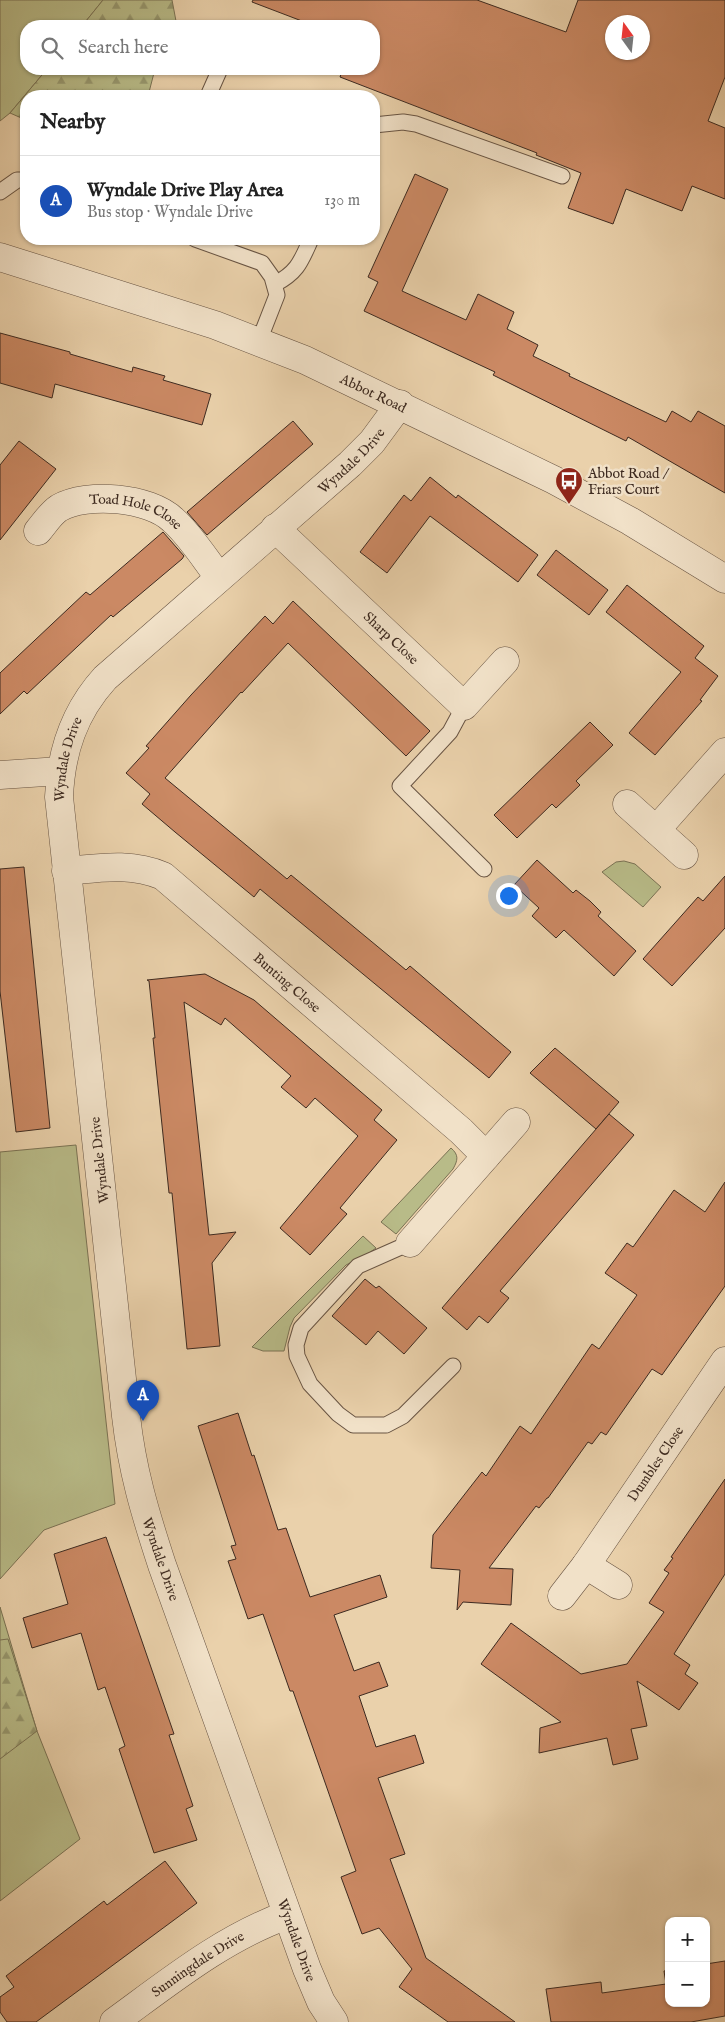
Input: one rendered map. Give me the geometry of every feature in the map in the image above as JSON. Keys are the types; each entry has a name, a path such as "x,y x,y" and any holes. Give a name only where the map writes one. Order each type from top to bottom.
{"street":[{"name":"Abbot Road","path":"0,257 116,293 259,341 400,404 554,480 630,521 725,579"},
{"name":"Wyndale Drive","path":"334,2022 321,2002 307,1969 159,1556 134,1475 59,805 60,771 72,729 81,708 105,678 367,447 400,404"},
{"name":"Toad Hole Close","path":"38,531 56,510 73,502 92,498 140,504 161,512 173,520 220,577"},
{"name":"Sharp Close","path":"275,528 464,706"},
{"path":"464,706 505,661"},
{"path":"656,830 725,752"},
{"path":"0,775 60,771"},
{"path":"627,804 684,855"},
{"name":"Bunting Close","path":"66,871 132,867 148,869 162,876 461,1131 486,1156"},
{"path":"410,1243 516,1122"},
{"name":"Dumbles Close","path":"562,1596 586,1565 725,1362"},
{"path":"586,1565 618,1585"},
{"name":"Sunningdale Drive","path":"114,2022 226,1943 260,1925 287,1914"}],"lane":[{"path":"211,90 217,75"},
{"path":"380,124 403,122 416,124 562,176"},
{"path":"0,192 17,180 20,180"},
{"path":"212,245 262,263 272,277 278,295 259,341"},
{"path":"275,284 287,278 295,271 308,245"},
{"path":"464,706 450,732 400,786 484,869"},
{"path":"410,1243 358,1266 301,1328 296,1345 297,1356 310,1384 338,1414 353,1425 386,1425 403,1416 453,1366"}],"green space":[{"path":"0,0 103,0 87,20 20,20 20,75 42,75 29,90 20,90 20,101 0,121"},
{"path":"103,0 172,0 176,20 87,20"},
{"path":"42,75 153,75 150,90 29,90"},
{"path":"20,101 20,117 10,113"},
{"path":"624,861 635,864 661,887 643,907 602,872 616,862"},
{"path":"76,1145 115,1504 44,1530 0,1579 0,1152"},
{"path":"451,1148 457,1158 453,1169 396,1234 381,1222"},
{"path":"363,1236 376,1248 346,1265 294,1318 284,1351 263,1351 252,1347"},
{"path":"0,1607 37,1731 80,1839 0,1901"},
{"path":"8,1639 37,1731 0,1759 0,1640"}],"building":[{"path":"253,0 477,0 566,32 578,0 725,0 725,77 708,121 725,128 725,199 692,186 682,211 626,189 613,224 568,208 581,173 536,155 537,153 380,92 380,90 374,90 340,77 341,75 380,75 380,20 299,20 252,2"},
{"path":"415,174 448,189 402,291 466,320 478,294 514,312 507,329 538,345 533,356 570,374 569,376 666,422 672,411 691,422 698,411 725,426 725,493 628,437 626,441 493,375 495,372 364,311 378,282 368,277"},
{"path":"0,333 70,352 70,354 132,372 133,367 165,376 163,380 211,394 202,425 55,384 52,398 0,383"},
{"path":"293,421 313,444 207,535 187,512"},
{"path":"19,441 56,469 0,540 0,465"},
{"path":"430,477 456,498 458,495 538,555 518,582 430,516 387,573 360,552 404,495 411,501"},
{"path":"163,532 184,556 182,559 113,617 111,615 27,694 24,691 0,714 0,673 86,592 90,595"},
{"path":"556,550 608,590 589,615 537,575"},
{"path":"627,585 704,646 695,658 718,676 700,700 702,701 655,755 629,733 681,672 606,612"},
{"path":"293,601 430,731 406,756 288,643 241,692 165,778 287,879 291,875 406,970 410,966 511,1052 489,1078 260,889 254,897 175,832 142,804 150,794 126,773 149,748 146,746 191,695 265,616 273,624"},
{"path":"590,722 613,745 576,781 580,785 556,808 552,804 517,838 494,815"},
{"path":"537,860 573,893 576,890 590,901 601,912 598,916 636,951 614,976 564,930 556,938 532,916 539,908 514,885"},
{"path":"24,867 50,1128 16,1132 0,991 0,869"},
{"path":"725,876 725,928 672,986 643,959 698,897 703,901"},
{"path":"205,974 254,1000 382,1110 374,1120 397,1140 340,1208 347,1214 310,1255 280,1228 358,1136 315,1098 306,1108 281,1087 291,1076 225,1018 221,1025 184,1002 209,1235 236,1232 212,1263 220,1346 187,1349 172,1193 169,1193 153,1038 155,1038 149,981 147,980"},
{"path":"555,1048 619,1102 596,1129 530,1073"},
{"path":"609,1114 634,1135 500,1291 509,1298 488,1323 479,1316 467,1330 442,1308"},
{"path":"725,1182 725,1286 662,1375 652,1369 606,1435 601,1432 592,1444 588,1442 548,1498 539,1508 536,1506 489,1568 513,1569 511,1605 463,1602 457,1610 460,1570 431,1568 433,1535 482,1472 486,1476 520,1426 531,1434 592,1344 599,1349 637,1295 605,1273 627,1243 633,1247 674,1190 705,1212"},
{"path":"365,1279 376,1288 379,1286 427,1328 404,1354 378,1331 366,1345 332,1316"},
{"path":"238,1413 252,1456 254,1455 278,1530 286,1528 310,1597 380,1575 387,1597 334,1615 354,1671 379,1662 388,1686 359,1696 376,1747 415,1735 424,1763 378,1778 405,1854 390,1859 426,1958 515,2022 448,2022 399,1987 412,1969 379,1928 362,1934 341,1877 356,1871 293,1691 290,1691 263,1614 248,1619 228,1561 236,1559 231,1546 236,1545 198,1426"},
{"path":"725,1479 725,1574 674,1654 690,1665 685,1674 698,1683 679,1710 637,1681 647,1726 631,1729 638,1759 613,1765 607,1738 539,1753 540,1728 561,1722 481,1664 511,1623 581,1674 627,1664 664,1612 649,1603 669,1573 664,1570"},
{"path":"106,1537 174,1734 169,1735 193,1806 186,1809 197,1840 154,1853 119,1749 125,1746 105,1687 98,1690 81,1633 32,1648 23,1618 68,1604 54,1554"},
{"path":"165,1861 197,1903 36,2022 7,2022 0,2012 0,1997 14,1987 6,1976 104,1901 107,1905"},
{"path":"725,1961 725,2016 691,2022 551,2022 546,1989 601,1982 602,1993 665,1984 665,2007 710,2007 710,1963"}],"place":[{"name":"Abbot Road / Friars Court","path":"569,505"},
{"name":"Wyndale Drive Play Area","path":"143,1421"}]}
